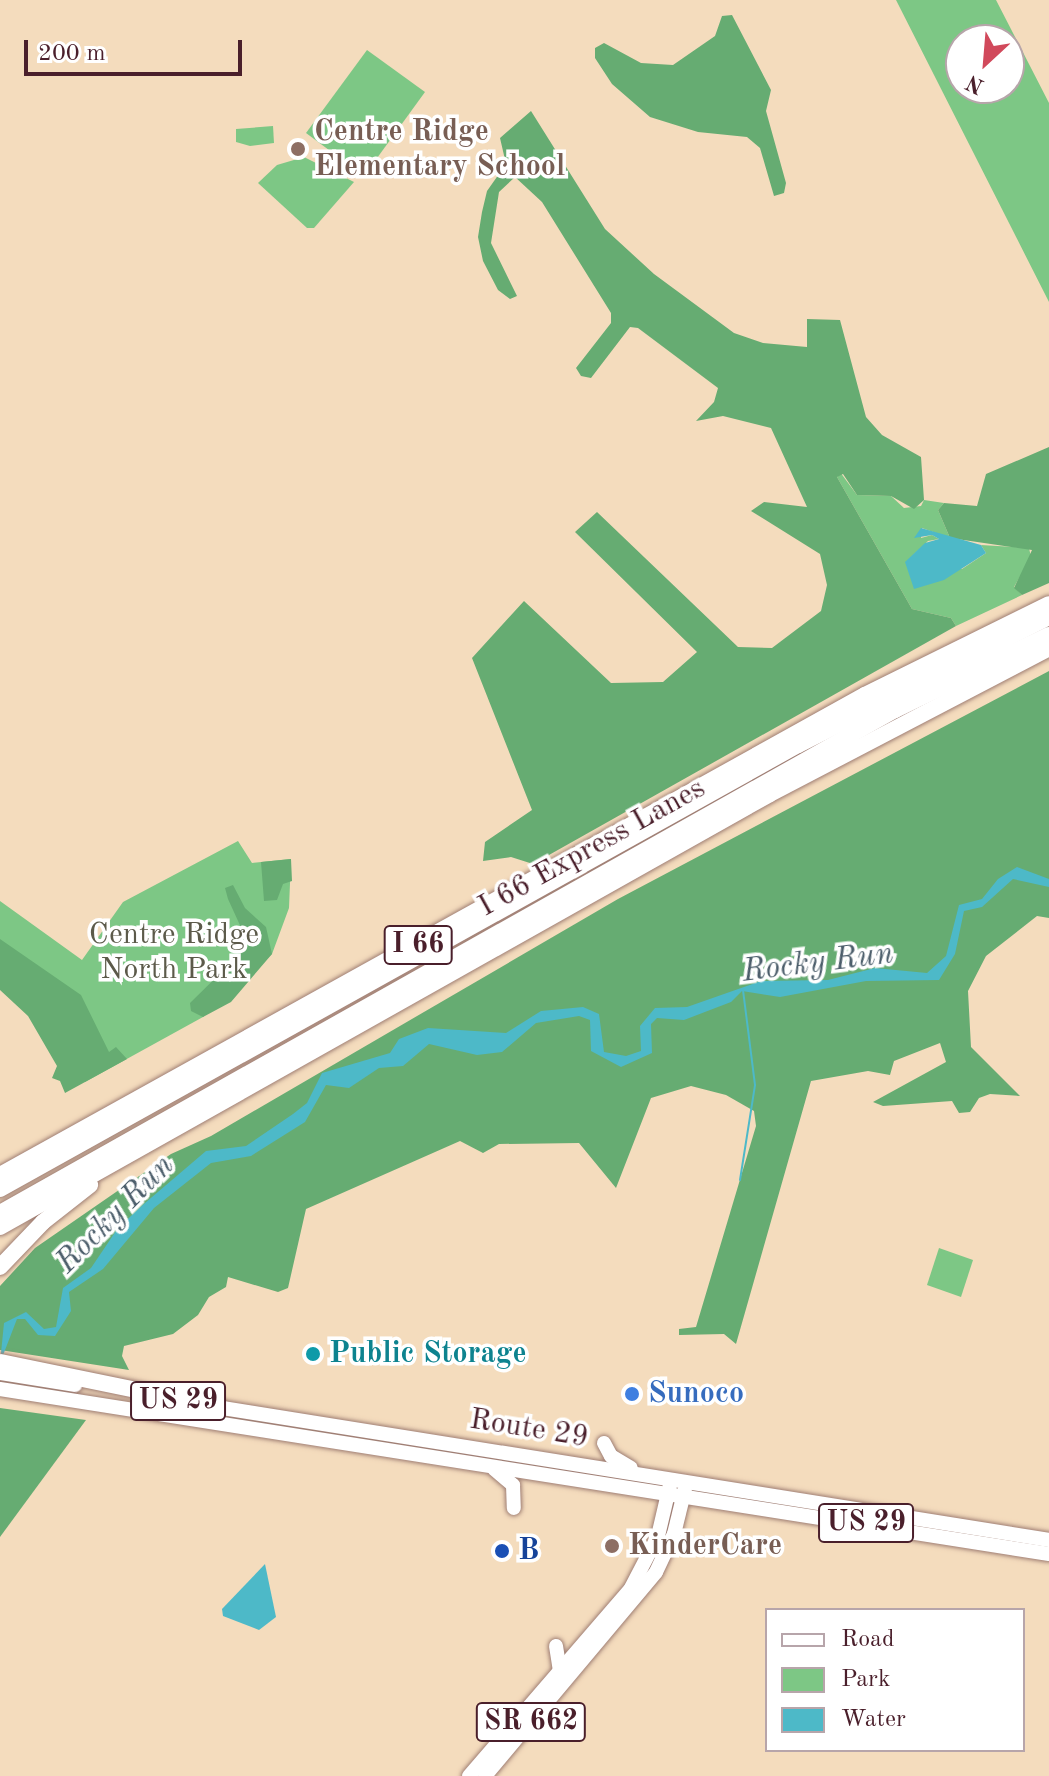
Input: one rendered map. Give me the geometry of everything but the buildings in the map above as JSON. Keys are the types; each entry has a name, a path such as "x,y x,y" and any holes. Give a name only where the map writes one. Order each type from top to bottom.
{"highway":[{"name":"I 66","path":"0,1175 865,695 1049,604"},
{"name":"I 66 Express Lanes","path":"0,1189 798,745 1049,617"},
{"name":"I 66 Express Lanes","path":"0,1213 895,710 1049,635"},
{"name":"I 66","path":"0,1227 887,730 1049,648"},
{"path":"0,1267 81,1192 181,1124"},
{"path":"0,1362 27,1372 220,1407"}],"main road":[{"path":"0,1373 27,1372"},
{"name":"Route 29","path":"0,1389 1049,1554"},
{"name":"Route 29","path":"220,1407 1049,1540"},
{"path":"575,1463 597,1456 604,1443 611,1456 642,1473"},
{"path":"490,1467 513,1485 514,1508"},
{"name":"SR 662","path":"485,1776 642,1592 665,1555 676,1495 671,1478"},
{"name":"SR 662","path":"469,1776 560,1671 646,1564 676,1495 687,1481"},
{"path":"556,1646 560,1671"}],"green space":[{"path":"896,0 996,0 1008,24 945,24 945,97"},
{"path":"732,15 771,90 766,111 786,183 784,193 774,196 760,148 747,137 698,132 650,117 612,84 595,58 595,48 604,43 641,63 673,65 715,36 722,16"},
{"path":"367,50 425,92 364,176 306,133"},
{"path":"1025,56 1049,103 1049,302 949,104 1025,104"},
{"path":"531,111 605,229 654,274 734,333 763,343 807,347 807,319 840,320 866,417 882,435 921,457 924,500 914,509 891,496 857,495 843,474 837,477 912,609 951,618 956,626 533,864 511,857 483,861 485,842 532,810 472,658 524,601 611,683 663,682 697,652 575,532 597,512 738,647 772,648 821,611 827,585 820,554 751,511 764,502 807,507 771,428 723,416 696,421 714,402 718,388 638,328 630,327 591,378 581,376 576,368 611,323 611,313 542,202 515,177 499,192 491,243 517,296 510,299 498,290 483,261 478,237 482,212 487,191 506,164 500,138"},
{"path":"273,126 274,143 250,146 236,142 236,129"},
{"path":"304,157 354,182 314,228 307,228 258,183 277,165"},
{"path":"1049,447 1049,583 1022,595 1014,588 1032,550 950,538 938,510 944,503 977,506 986,474"},
{"path":"840,472 857,495 891,496 904,508 921,506 924,500 944,503 938,510 950,538 922,528 921,538 932,535 939,539 928,541 909,559 962,569 986,553 981,545 1029,548 1031,557 1014,587 1022,595 956,626 951,618 912,609 837,477"},
{"path":"1049,671 1049,918 1037,916 986,956 968,991 971,1047 1020,1096 990,1094 979,1098 970,1112 959,1113 952,1101 883,1106 873,1102 946,1062 940,1043 894,1061 890,1075 868,1071 811,1081 736,1344 724,1334 679,1335 679,1329 696,1327 756,1126 754,1111 726,1095 691,1086 651,1098 616,1188 579,1143 499,1144 483,1153 460,1141 306,1209 288,1288 278,1292 228,1277 226,1287 209,1297 198,1315 173,1334 124,1346 122,1356 129,1370 0,1350 0,1286 35,1248 171,1154 211,1136 618,899"},
{"name":"Centre Ridge North Park","path":"238,841 252,863 291,859 289,908 272,954 203,1017 85,1082 39,1017 0,985 0,901 82,960 123,902"},
{"path":"291,859 292,881 283,884 277,900 264,901 261,862"},
{"path":"233,885 245,908 266,927 272,954 231,1002 203,1017 191,1011 190,1003 249,945 225,888"},
{"path":"0,939 81,995 109,1052 116,1047 127,1059 65,1093 60,1081 52,1078 57,1066 28,1016 0,990"},
{"path":"939,1248 973,1260 961,1297 927,1285"},
{"path":"0,1408 86,1420 0,1537"}],"water":[{"path":"921,528 981,545 986,553 944,580 914,589 905,562 925,543 939,539 932,535 914,538"},
{"name":"Rocky Run","path":"1017,867 1049,879 1049,887 1013,879 982,907 964,911 955,954 939,980 866,981 780,997 742,991 731,1002 684,1020 657,1018 651,1024 652,1053 621,1067 591,1051 590,1020 579,1016 536,1023 502,1052 477,1055 429,1044 403,1066 379,1068 349,1088 326,1085 305,1122 251,1156 211,1163 154,1208 103,1269 69,1292 71,1311 55,1336 38,1335 25,1319 17,1319 0,1363 4,1323 26,1312 44,1329 56,1327 63,1288 91,1268 118,1228 206,1151 246,1146 293,1114 307,1103 322,1073 390,1053 399,1039 428,1028 506,1033 541,1011 583,1007 599,1014 604,1052 626,1056 641,1051 640,1026 655,1008 687,1007 761,981 828,980 875,968 927,973 946,956 959,905 982,899 998,879"},
{"path":"265,1564 276,1617 259,1630 223,1616 222,1609"}],"waterway":[{"path":"740,1180 755,1085 743,990"}],"place":[{"name":"Centre Ridge Elementary School","path":"298,149"},
{"name":"Public Storage","path":"313,1354"},
{"name":"Sunoco","path":"632,1394"},
{"name":"KinderCare","path":"612,1546"},
{"name":"B","path":"502,1551"}]}
